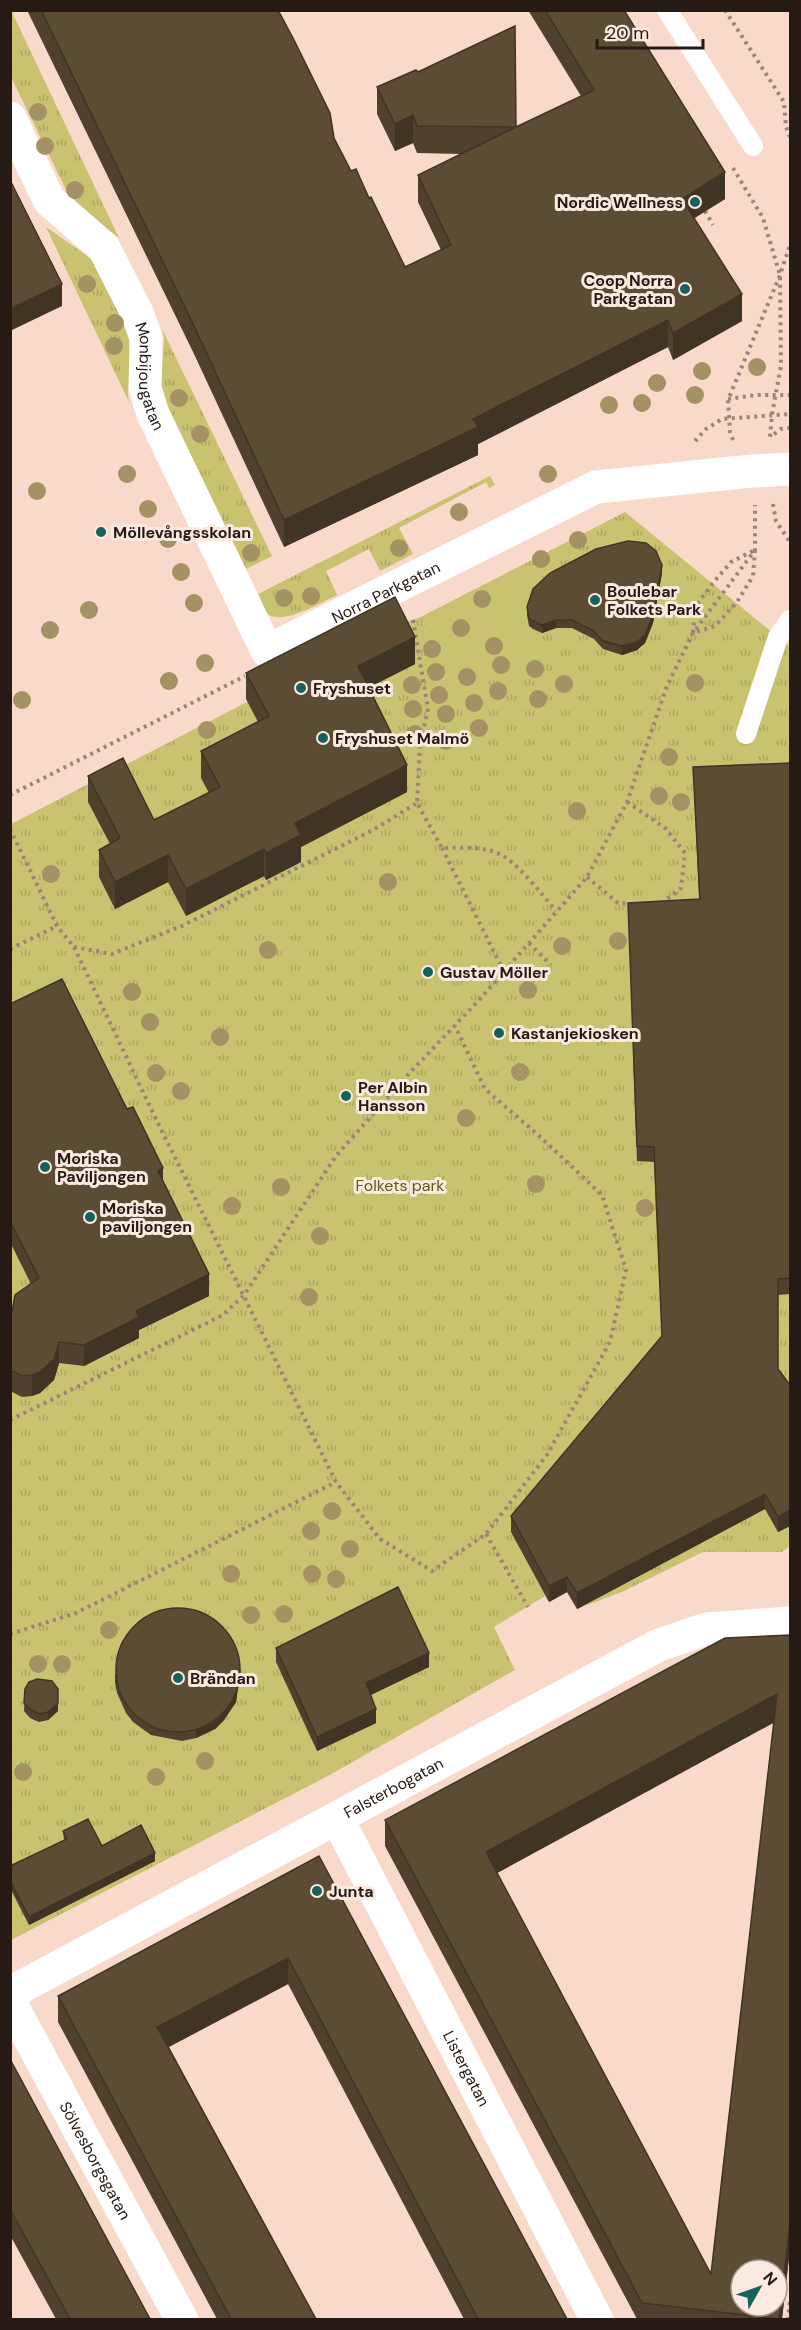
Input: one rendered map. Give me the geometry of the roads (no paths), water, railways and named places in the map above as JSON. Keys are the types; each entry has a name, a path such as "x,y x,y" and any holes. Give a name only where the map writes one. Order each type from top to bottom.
{"street":[{"name":"Monbijougatan","path":"10,118 49,200 104,249 138,315 146,338 145,388 153,414 267,651"},
{"name":"Norra Parkgatan","path":"267,651 596,487 790,469"},
{"name":"Falsterbogatan","path":"10,1993 659,1646 706,1629 790,1623"},
{"name":"Listergatan","path":"337,1818 597,2319"},
{"name":"Sölvesborgsgatan","path":"10,2002 182,2319"}],"lane":[{"path":"667,10 753,146"},
{"path":"746,734 778,637 790,620"}],"place":[{"name":"Nordic Wellness","path":"695,202"},
{"name":"Coop Norra Parkgatan","path":"685,289"},
{"name":"Möllevångsskolan","path":"101,532"},
{"name":"Boulebar Folkets Park","path":"595,600"},
{"name":"Fryshuset","path":"301,688"},
{"name":"Fryshuset Malmö","path":"323,738"},
{"name":"Gustav Möller","path":"428,972"},
{"name":"Kastanjekiosken","path":"499,1033"},
{"name":"Per Albin Hansson","path":"346,1096"},
{"name":"Moriska Paviljongen","path":"45,1167"},
{"name":"Moriska paviljongen","path":"90,1217"},
{"name":"Brändan","path":"178,1678"},
{"name":"Junta","path":"317,1891"}],"park label":[{"name":"Folkets park","path":"400,1185"}]}
